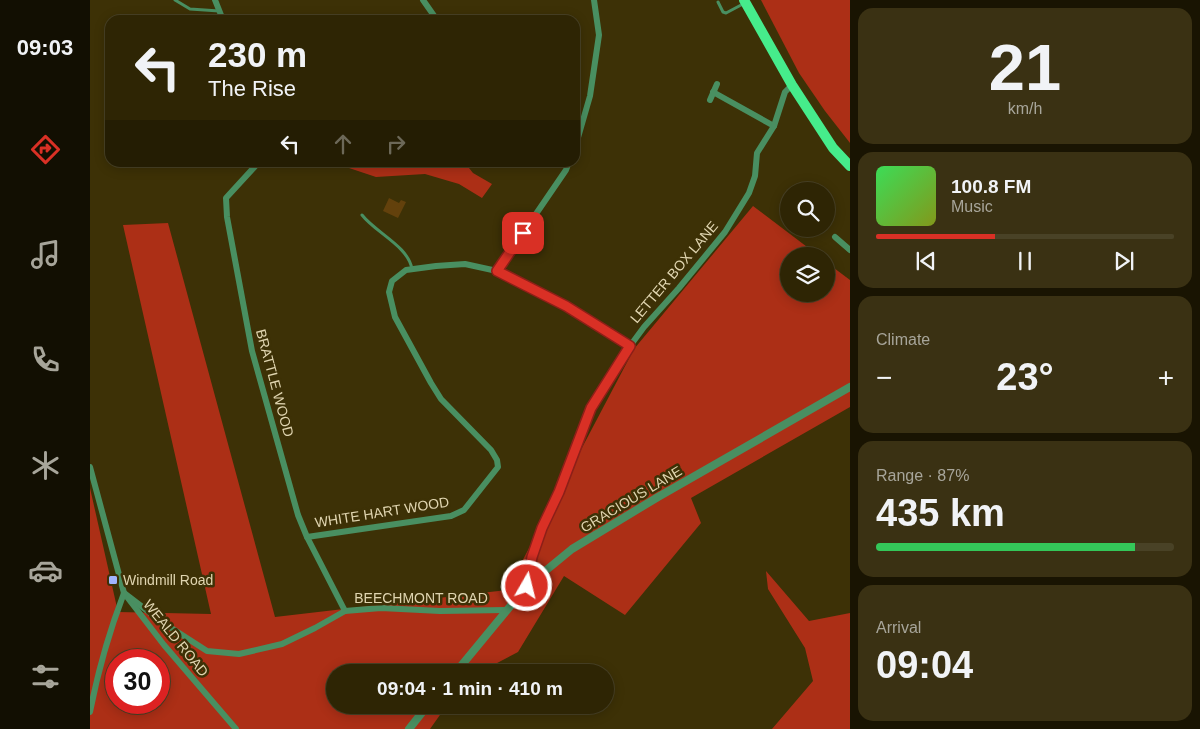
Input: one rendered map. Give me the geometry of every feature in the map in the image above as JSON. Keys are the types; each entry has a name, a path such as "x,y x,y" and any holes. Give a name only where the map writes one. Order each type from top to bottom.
{"main road":[{"path":"745,1 792,85 833,148 850,166"}],"street":[{"path":"215,0 221,15"},
{"path":"423,0 434,15"},
{"path":"580,131 590,96 599,35 594,0"},
{"path":"710,100 717,84"},
{"name":"LETTER BOX LANE","path":"527,586 532,557 539,535 559,492 591,408 630,346 654,314 679,288 725,232 749,193 755,176 756,153 774,126 785,92 792,85"},
{"path":"713,92 774,126"},
{"name":"BRATTLE WOOD","path":"254,167 226,198 227,217 252,351 298,515 345,611"},
{"path":"497,271 567,167"},
{"path":"835,237 850,250"},
{"name":"WHITE HART WOOD","path":"308,537 451,516 464,510 498,467 497,460 491,450 441,398 395,318 389,292 392,280 406,270 466,264 497,271 566,306 630,346"},
{"name":"GRACIOUS LANE","path":"464,664 527,586 572,549 850,387"},
{"name":"WEALD ROAD","path":"90,467 124,593 164,645 236,729"},
{"path":"90,712 105,646 124,593"},
{"name":"BEECHMONT ROAD","path":"124,593 162,622 207,651 239,654 282,644 345,611 381,608 440,611 506,610"},
{"path":"409,729 421,714"}],"lane":[{"path":"175,0 190,8 220,11"},
{"path":"718,2 723,12 726,13 745,1"},
{"path":"362,215 404,253 412,265 412,269"}],"shaded area":[{"path":"761,0 850,0 850,143 799,73"},
{"path":"346,167 468,167 473,173 492,184 482,198 459,184 425,174 376,177"},
{"path":"753,206 780,226 780,237 794,237 807,247 780,247 780,302 835,302 835,269 850,280 850,407 691,498 701,523 625,615 564,576 518,652 495,664 326,664 326,714 441,714 430,729 90,729 90,488 118,612 211,614 123,225 168,223 275,617 507,590 634,349"},
{"path":"766,571 809,621 850,613 850,729 772,729 813,681 805,648 768,589"}],"building":[{"path":"389,198 399,203 401,200 406,202 398,218 383,211"}],"place":[{"name":"Windmill Road","path":"113,580"}],"route":[{"path":"523,233 497,271 566,306 630,346 591,408 559,492 542,528 532,557 527,586"}]}
